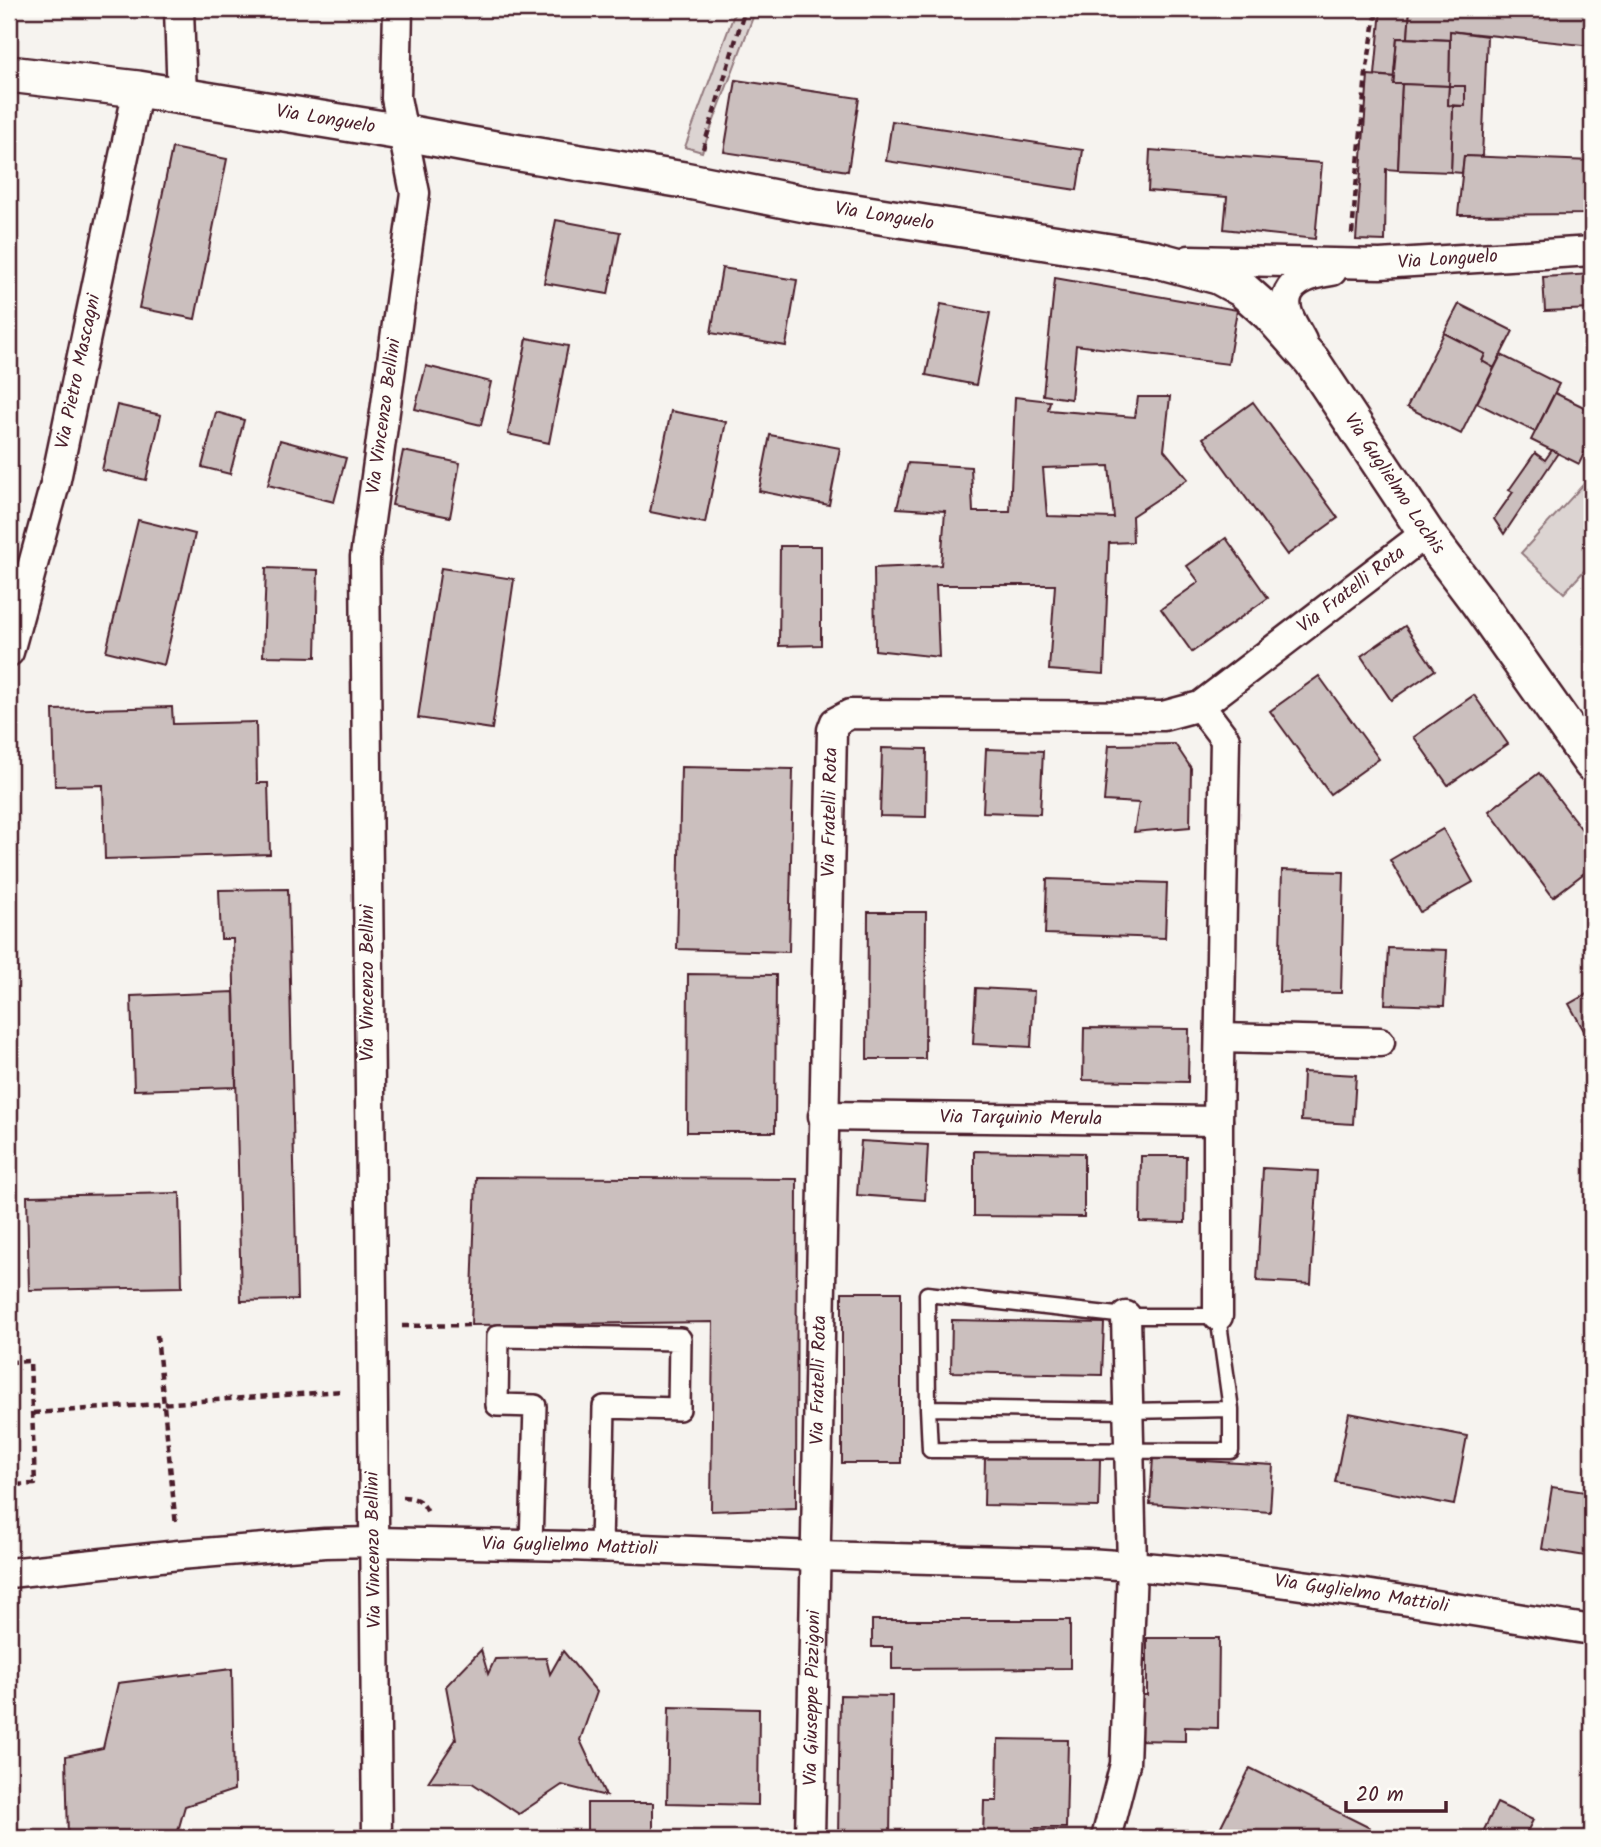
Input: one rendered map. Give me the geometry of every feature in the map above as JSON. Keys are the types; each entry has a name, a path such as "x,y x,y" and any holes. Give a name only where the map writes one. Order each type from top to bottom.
{"street":[{"path":"179,9 182,98"},
{"name":"Via Vincenzo Bellini","path":"377,1838 365,557 415,193 396,98 398,9"},
{"name":"Via Longuelo","path":"9,74 138,89 684,180 810,205 1154,259 1380,264 1592,251"},
{"name":"Via Pietro Mascagni","path":"9,652 55,484 138,89"},
{"name":"Via Guglielmo Lochis","path":"1154,259 1218,276 1242,289 1270,314 1312,361 1426,533 1592,764"},
{"path":"1312,361 1287,309 1289,293 1298,281 1308,275 1380,264"},
{"name":"Via Fratelli Rota","path":"816,1556 823,1116 832,730 835,722 850,714 1163,716 1200,706 1426,533"},
{"path":"1200,706 1225,739 1218,1121 1218,1316"},
{"path":"1220,1038 1380,1042"},
{"name":"Via Tarquinio Merula","path":"823,1116 1218,1121"},
{"path":"1106,1838 1125,1764 1132,1566 1126,1316"},
{"path":"531,1545 535,1406 497,1405 498,1336 680,1339 679,1409 604,1407 601,1547"},
{"name":"Via Guglielmo Mattioli","path":"9,1573 179,1555 325,1543 374,1542 601,1547 1132,1566 1292,1584 1592,1630"},
{"name":"Via Giuseppe Pizzigoni","path":"810,1838 816,1556"}],"lane":[{"path":"927,1294 1126,1316 1218,1316 1231,1409 1231,1451 930,1450 927,1294"},
{"path":"928,1408 1128,1411 1231,1409"}],"path":[{"path":"684,180 702,152 745,9"},
{"path":"1351,244 1366,73 1377,9"},
{"path":"371,1326 471,1325"},
{"path":"157,1335 179,1555"},
{"path":"9,1362 30,1361 35,1484 9,1485"},
{"path":"33,1413 372,1389"}],"shaded area":[{"path":"736,9 756,9 702,152 685,147"},
{"path":"1592,475 1592,562 1564,593 1521,553"}],"building":[{"path":"1381,9 1410,9 1408,38 1397,38 1394,77 1375,75"},
{"path":"1410,9 1592,9 1592,46 1450,31 1450,40 1408,38"},
{"path":"1450,31 1487,36 1482,157 1464,156 1462,173 1451,172 1453,106 1465,106 1465,86 1449,86"},
{"path":"1397,38 1450,40 1449,86 1393,84"},
{"path":"1368,75 1394,77 1393,84 1402,84 1398,170 1386,169 1385,241 1356,240"},
{"path":"736,80 859,98 848,171 724,152"},
{"path":"1402,84 1449,86 1448,105 1453,106 1451,172 1398,170"},
{"path":"1449,86 1465,86 1465,106 1448,105"},
{"path":"1592,86 1592,161 1587,161"},
{"path":"892,121 1083,150 1077,190 886,161"},
{"path":"172,148 227,159 195,319 139,308"},
{"path":"1150,150 1322,163 1315,239 1224,229 1227,197 1148,191"},
{"path":"1464,156 1592,161 1592,214 1458,215"},
{"path":"556,220 620,232 608,294 544,283"},
{"path":"722,268 797,280 786,346 711,333"},
{"path":"1592,274 1592,309 1545,311 1543,277"},
{"path":"1055,278 1237,310 1228,364 1076,345 1071,399 1043,395"},
{"path":"941,304 990,313 976,385 926,375"},
{"path":"1459,304 1513,331 1494,368 1482,361 1485,354 1444,333"},
{"path":"1444,333 1485,354 1482,361 1494,368 1461,434 1407,407"},
{"path":"527,338 568,346 549,443 508,434"},
{"path":"1501,355 1559,384 1535,432 1477,403"},
{"path":"426,366 491,382 481,425 415,409"},
{"path":"1555,393 1592,411 1592,437 1579,464 1531,440"},
{"path":"1015,397 1050,401 1048,410 1135,417 1138,397 1170,397 1164,450 1188,479 1132,516 1133,542 1109,543 1104,674 1049,670 1055,585 936,585 939,657 875,650 874,568 941,565 945,511 897,508 908,463 971,467 973,512 1010,512","holes":["1109,466 1114,518 1047,516 1043,468"]},
{"path":"1253,402 1338,518 1287,555 1203,438"},
{"path":"117,405 161,415 146,480 102,470"},
{"path":"671,411 726,422 705,523 650,512"},
{"path":"216,412 244,420 230,474 202,467"},
{"path":"770,435 840,448 829,505 759,491"},
{"path":"280,440 346,458 334,502 268,485"},
{"path":"1552,450 1558,453 1504,534 1494,519 1513,492 1509,490 1535,453 1545,460"},
{"path":"403,451 460,463 450,517 392,505"},
{"path":"138,520 195,534 164,665 106,651"},
{"path":"1226,538 1268,598 1192,652 1161,609 1199,582 1187,566"},
{"path":"780,546 821,546 821,645 779,646"},
{"path":"266,568 318,570 316,657 263,656"},
{"path":"441,568 514,579 492,729 418,718"},
{"path":"1405,626 1435,670 1391,700 1361,656"},
{"path":"1319,676 1379,759 1330,794 1270,711"},
{"path":"1474,695 1508,744 1448,785 1414,737"},
{"path":"172,707 173,724 256,722 257,783 268,783 270,854 105,859 103,785 55,786 53,710"},
{"path":"1175,744 1191,768 1190,827 1134,832 1139,803 1104,801 1109,745"},
{"path":"882,748 927,749 926,817 880,816"},
{"path":"986,749 1043,751 1040,814 983,812"},
{"path":"681,767 793,769 789,952 677,949"},
{"path":"1539,773 1592,843 1592,867 1553,897 1489,811"},
{"path":"1443,829 1473,882 1420,912 1390,860"},
{"path":"1282,870 1344,872 1341,993 1279,992"},
{"path":"1047,879 1167,883 1165,938 1045,934"},
{"path":"288,889 297,1300 241,1301 233,939 221,939 219,890"},
{"path":"868,912 926,912 925,1059 867,1059"},
{"path":"1388,948 1447,950 1444,1006 1385,1004"},
{"path":"688,974 776,975 775,1132 687,1132"},
{"path":"976,988 1034,991 1031,1047 973,1044"},
{"path":"1592,991 1592,1045 1569,1004"},
{"path":"234,992 236,1087 134,1090 131,996"},
{"path":"1084,1028 1189,1029 1188,1082 1083,1080"},
{"path":"1303,1072 1356,1075 1353,1124 1301,1121"},
{"path":"861,1141 928,1145 925,1200 857,1195"},
{"path":"974,1151 1084,1153 1084,1217 974,1216"},
{"path":"1141,1156 1186,1156 1185,1223 1140,1222"},
{"path":"1263,1168 1318,1171 1311,1284 1257,1281"},
{"path":"476,1177 797,1179 796,1508 711,1511 713,1322 471,1325"},
{"path":"180,1193 182,1287 29,1290 27,1196"},
{"path":"842,1292 901,1292 901,1463 842,1463"},
{"path":"952,1320 1104,1323 1102,1375 951,1372"},
{"path":"1349,1413 1467,1436 1454,1505 1335,1482"},
{"path":"985,1457 1100,1459 1099,1507 984,1505"},
{"path":"1153,1458 1273,1465 1270,1512 1150,1504"},
{"path":"1552,1487 1592,1493 1592,1557 1542,1549"},
{"path":"872,1620 1070,1620 1070,1668 892,1669 892,1647 872,1647"},
{"path":"1147,1638 1219,1638 1218,1728 1185,1727 1185,1741 1135,1740 1136,1695 1147,1695"},
{"path":"481,1650 488,1674 495,1659 546,1658 550,1674 563,1651 597,1692 580,1740 606,1796 562,1785 519,1814 472,1783 428,1782 456,1739 446,1686"},
{"path":"232,1669 234,1790 185,1806 176,1838 68,1838 66,1756 103,1748 118,1683"},
{"path":"840,1695 892,1696 890,1838 838,1838"},
{"path":"669,1707 759,1709 758,1805 667,1803"},
{"path":"998,1739 1068,1740 1066,1828 1033,1828 1033,1838 983,1838 984,1801 997,1801"},
{"path":"1250,1768 1370,1828 1365,1838 1227,1838 1217,1834"},
{"path":"587,1803 653,1803 653,1838 587,1838"},
{"path":"1497,1803 1533,1820 1524,1838 1480,1838"}]}
